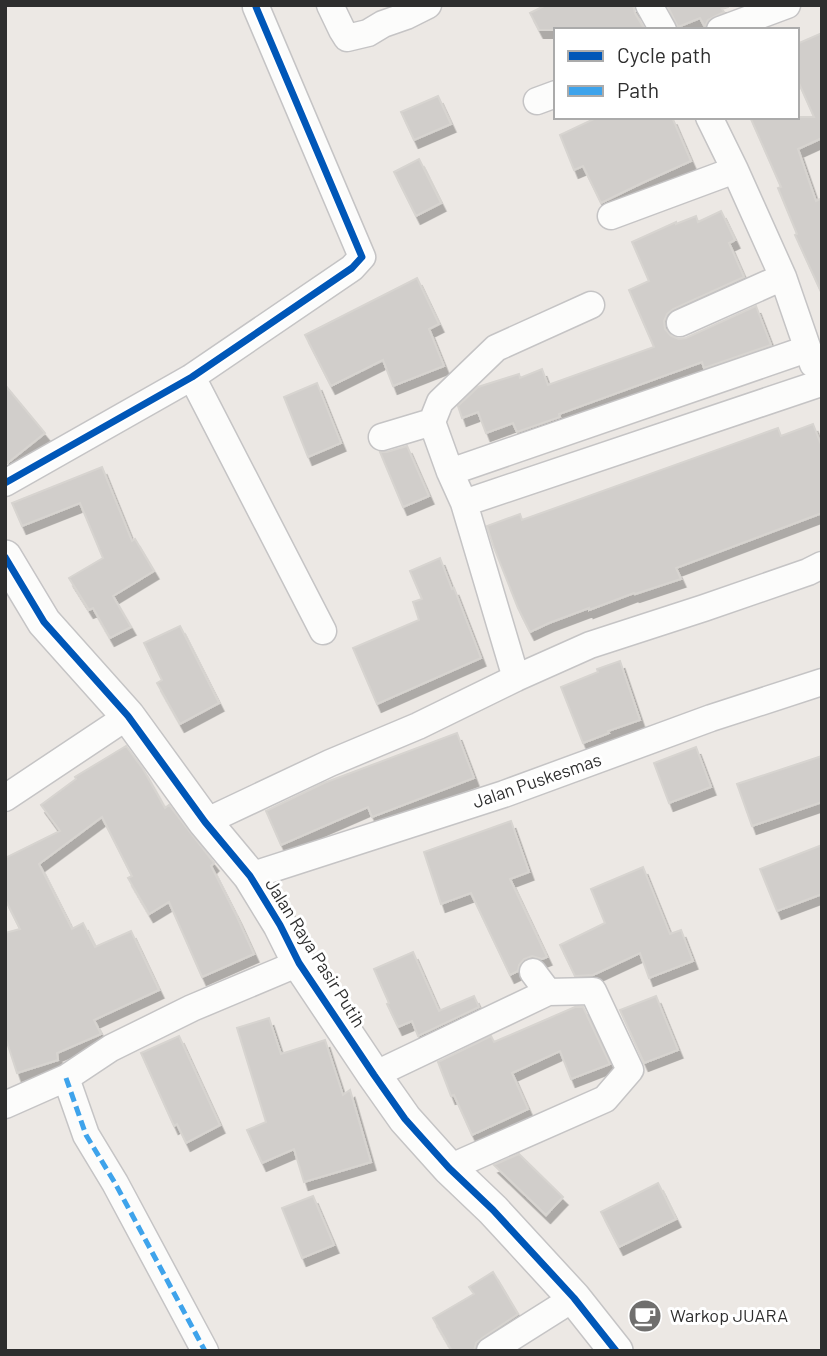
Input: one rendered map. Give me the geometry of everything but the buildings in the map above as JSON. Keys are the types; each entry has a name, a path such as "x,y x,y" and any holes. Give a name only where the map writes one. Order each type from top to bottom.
{"street":[{"path":"330,5 347,38 368,33 428,5"},
{"path":"649,5 662,28"},
{"path":"725,28 787,5"},
{"path":"5,483 192,377 352,268 362,257 256,7"},
{"path":"464,503 821,384 783,277 710,119"},
{"path":"611,216 735,170"},
{"path":"680,323 783,277"},
{"path":"516,678 464,503 432,422 440,402 496,348 592,305"},
{"path":"450,472 807,349"},
{"path":"192,377 323,631"},
{"path":"382,437 432,422"},
{"name":"Jalan Raya Pasir Putih","path":"5,557 44,622 128,716 205,822 250,876 299,962 405,1119 574,1298 616,1351"},
{"path":"205,822 590,645 704,608 822,565"},
{"name":"Jalan Puskesmas","path":"250,876 504,794 711,718 822,682"},
{"path":"5,798 128,716"},
{"path":"5,1105 66,1077 111,1048 192,1008 299,962"},
{"path":"373,1075 540,982 593,991 630,1070 605,1099 449,1168"},
{"path":"66,1077 86,1135 115,1183 205,1351"},
{"path":"489,1351 574,1298"}],"marked path":[{"path":"66,1078 86,1135 115,1183 205,1351"}],"cycle path":[{"path":"5,483 192,377 352,268 362,257 256,7"},
{"path":"5,557 44,622 128,716 205,822 250,876 299,963 405,1119 574,1298 616,1351"}],"place":[{"name":"Warkop JUARA","path":"645,1316"}]}
